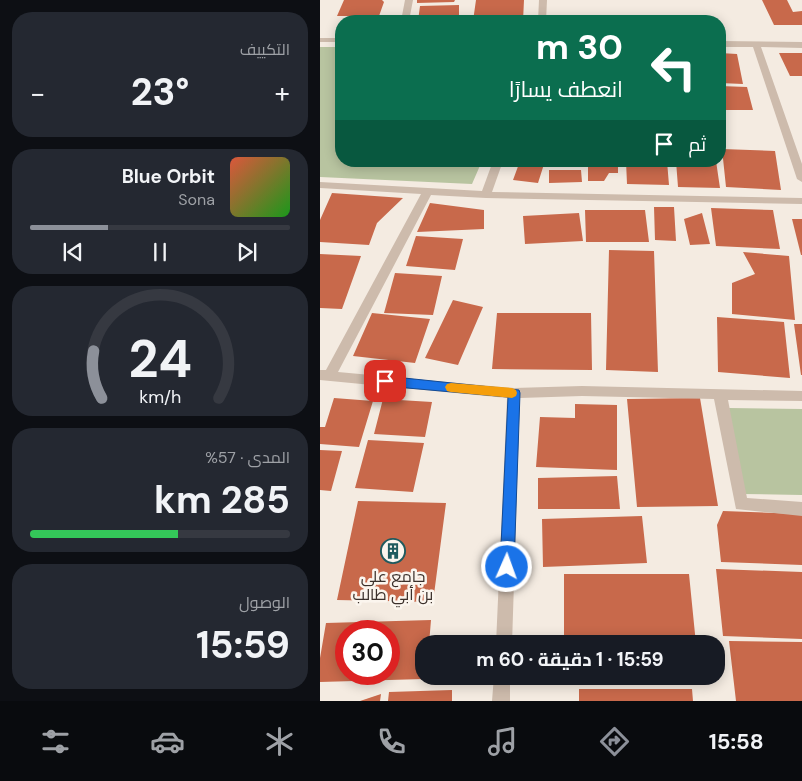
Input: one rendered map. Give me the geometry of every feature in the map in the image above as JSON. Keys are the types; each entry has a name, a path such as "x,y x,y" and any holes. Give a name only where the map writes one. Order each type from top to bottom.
{"street":[{"path":"406,15 409,0"},
{"path":"542,15 543,0"},
{"path":"320,40 335,40"},
{"path":"726,44 802,45"},
{"path":"756,44 802,179"},
{"path":"486,195 496,167"},
{"path":"320,185 486,195 802,201"},
{"path":"428,191 324,376 514,393 582,391 802,396"},
{"path":"504,635 514,393"},
{"path":"720,394 741,504 802,509"},
{"path":"501,701 502,685"}],"green space":[{"path":"320,47 335,47 335,167 479,167 472,184 320,177"},
{"path":"729,408 802,409 802,495 742,494"}],"building":[{"path":"344,0 382,0 384,2 379,15 337,15"},
{"path":"417,0 455,0 454,2 417,3"},
{"path":"476,0 524,0 523,15 474,15"},
{"path":"762,0 787,0 793,12 802,11 802,25 774,25"},
{"path":"459,5 459,15 419,15 420,6"},
{"path":"726,53 737,54 743,84 726,83"},
{"path":"779,53 802,53 802,76 790,76"},
{"path":"726,86 747,87 753,110 726,110"},
{"path":"726,149 775,151 781,190 726,187 724,167 726,167"},
{"path":"518,167 543,167 538,183 513,180"},
{"path":"588,167 618,167 618,173 609,173 604,181 588,181"},
{"path":"626,167 668,167 669,185 627,184"},
{"path":"676,167 717,167 720,188 678,187"},
{"path":"549,170 581,170 582,182 549,183"},
{"path":"332,193 403,198 377,223 369,245 320,242 320,220"},
{"path":"430,203 484,210 484,229 417,232"},
{"path":"654,207 674,207 676,241 655,240"},
{"path":"711,208 773,210 780,249 716,246"},
{"path":"585,210 645,210 649,242 586,242"},
{"path":"579,213 583,241 525,244 523,216"},
{"path":"702,213 710,244 690,245 684,219"},
{"path":"792,219 802,219 802,255 801,255"},
{"path":"416,236 463,239 455,270 406,266"},
{"path":"609,250 654,251 658,372 606,370"},
{"path":"743,252 789,256 795,320 732,314 732,283 755,274"},
{"path":"320,254 361,256 342,309 320,308"},
{"path":"395,273 442,276 433,315 384,313"},
{"path":"453,300 483,307 458,365 425,358"},
{"path":"372,313 430,319 415,363 353,356"},
{"path":"497,313 591,313 592,370 492,369"},
{"path":"717,317 784,322 790,378 718,372"},
{"path":"794,324 802,324 802,375 801,375"},
{"path":"334,398 373,401 359,447 320,444 320,427 325,427"},
{"path":"700,398 718,506 637,507 627,399"},
{"path":"383,399 432,402 425,437 374,434"},
{"path":"575,404 617,405 617,470 536,467 540,417 575,418"},
{"path":"368,440 424,443 413,492 355,488"},
{"path":"320,450 342,451 331,491 320,490"},
{"path":"617,476 620,509 538,509 538,478"},
{"name":"جامع علي بن أبي طالب","path":"358,501 446,503 433,602 337,600"},
{"path":"723,511 802,514 802,565 721,562 717,525"},
{"path":"642,516 647,563 543,567 542,519"},
{"path":"716,569 802,572 802,639 723,635"},
{"path":"564,574 689,574 695,635 564,635"},
{"path":"431,620 430,635 415,635 415,679 400,680 400,621"},
{"path":"326,623 335,623 335,682 320,682 320,658"},
{"path":"729,641 802,642 802,701 736,701"},
{"path":"579,689 692,689 693,701 579,701"},
{"path":"452,690 452,701 388,701 389,692"},
{"path":"381,694 380,701 360,701"}],"slow traffic":[{"path":"451,387 512,393"}],"place":[{"name":"جامع علي بن أبي طالب","path":"393,551"}],"route":[{"path":"385,381 514,393 507,567"}]}
